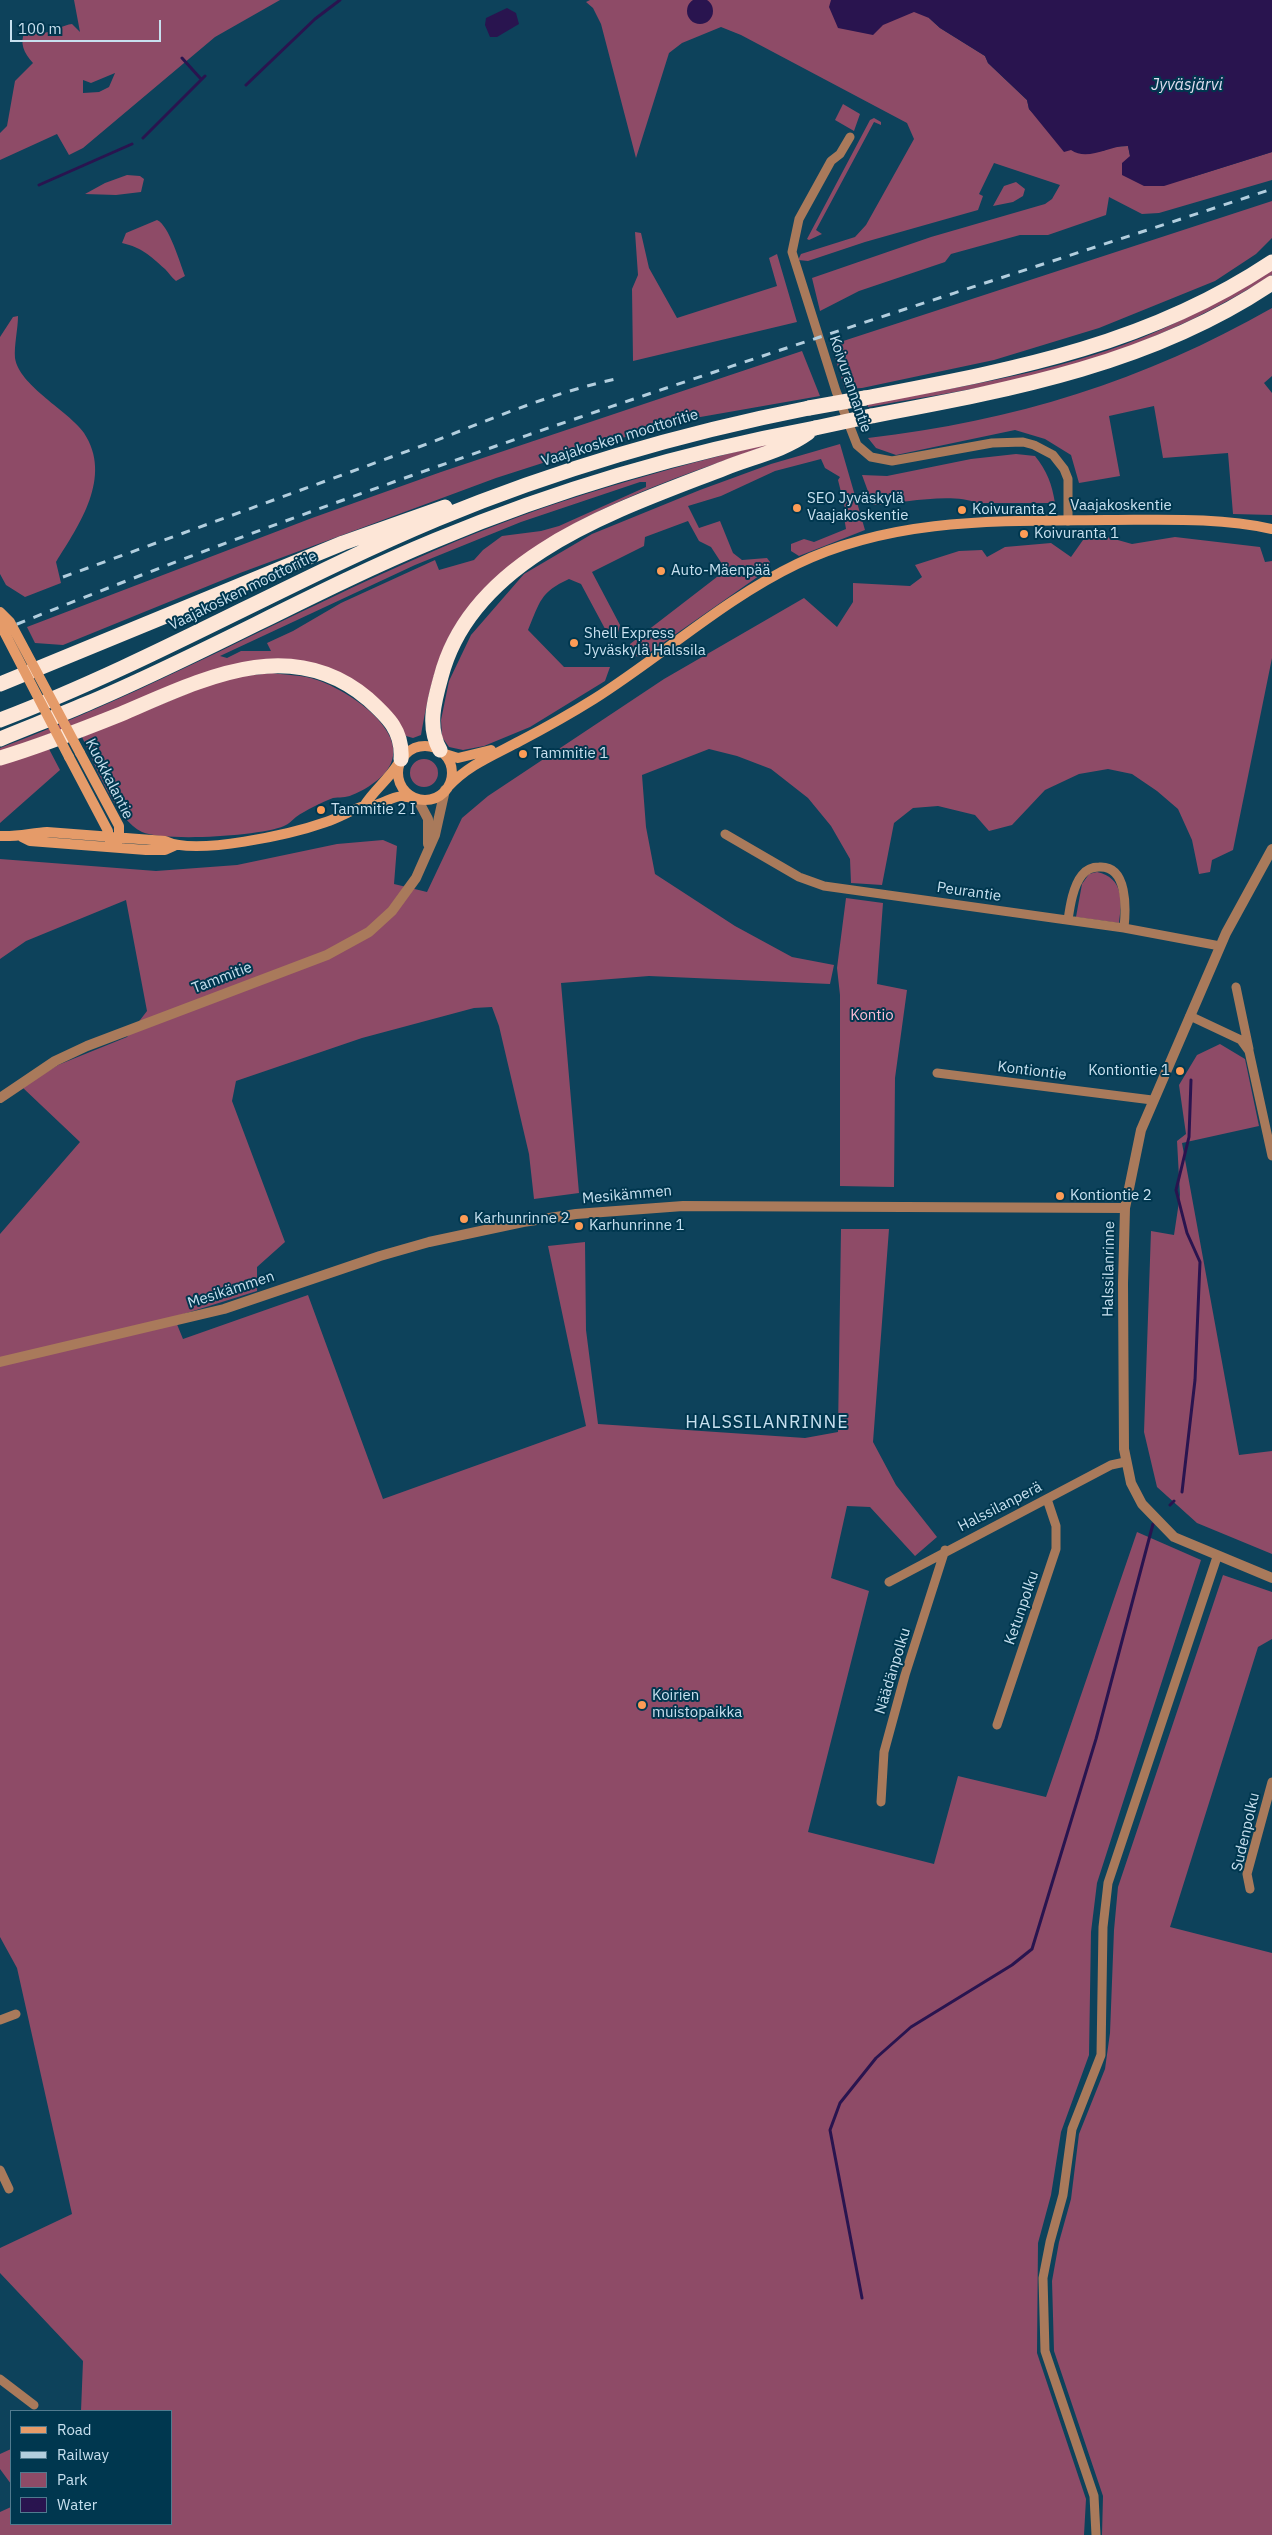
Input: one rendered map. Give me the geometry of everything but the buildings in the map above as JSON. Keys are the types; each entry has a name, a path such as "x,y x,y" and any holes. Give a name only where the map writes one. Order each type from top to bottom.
{"highway":[{"name":"Vaajakosken moottoritie","path":"0,720 113,672 398,536 484,501 553,476 652,445 740,422 988,374 1081,352 1166,320 1206,301 1272,262"},
{"path":"0,738 87,704 351,578 475,524 620,474 739,443 986,394 1072,374 1140,350 1192,328 1272,283"},
{"path":"442,752 434,740 432,724 435,699 444,665 452,644 463,625 480,601 500,581 526,561 607,517 668,490 775,450 798,440 816,428"},
{"path":"0,684 421,514 452,505 484,501"},
{"path":"0,758 81,730 216,675 269,665 295,666 316,671 355,688 373,704 397,731 402,746 400,761"}],"main road":[{"name":"Vaajakoskentie","path":"447,788 468,769 594,698 773,576 823,552 870,536 925,526 1068,521 1207,521 1251,524 1272,529"},
{"name":"Kuokkalantie","path":"0,612 10,622 69,758 108,831 108,837"},
{"name":"Kuokkalantie","path":"0,624 80,753 118,826 117,842"},
{"name":"Vaajakoskentie","path":"442,752 458,758 466,757 518,742"},
{"path":"0,836 22,837 36,842 165,842 174,846 228,844 268,838 324,823 364,806 375,805 398,795 417,799 433,799 447,788 453,770 442,752 426,745 410,749 387,780 364,806"},
{"path":"400,761 397,778 400,785 417,799"},
{"path":"22,837 30,833 48,832 108,837 117,842"}],"street":[{"name":"Koivurannantie","path":"850,137 840,154 831,161 799,219 792,252 836,392 858,445 871,457 892,461 992,443 1023,442 1034,445 1053,455 1064,469 1068,479 1068,521"},
{"name":"Tammitie","path":"0,1098 49,1065 87,1046 313,960 356,940 381,923 416,878 437,829 447,788"},
{"name":"Tammitie","path":"417,799 428,820 429,835 426,855"},
{"name":"Peurantie","path":"725,834 799,877 824,886 1124,928 1204,941 1220,946"},
{"name":"Halssilanrinne","path":"1272,849 1220,946 1152,1100 1133,1161 1125,1208 1124,1283 1125,1462 1131,1483 1142,1504 1154,1519 1174,1537 1217,1557 1272,1578"},
{"path":"1068,920 1080,876 1092,868 1102,867 1114,873 1124,892 1124,928"},
{"path":"1236,987 1272,1156"},
{"path":"1190,1016 1241,1040 1250,1052"},
{"name":"Kontiontie","path":"937,1073 1152,1100"},
{"name":"Mesikämmen","path":"0,1362 217,1312 380,1256 429,1242 576,1214 683,1206 1125,1208"},
{"name":"Halssilanperä","path":"889,1582 945,1550 1046,1500 1111,1465 1125,1462"},
{"name":"Ketunpolku","path":"997,1725 1056,1550 1056,1526 1046,1500"},
{"name":"Näädänpolku","path":"881,1802 884,1752 905,1675 945,1550"},
{"path":"1096,2535 1094,2496 1045,2351 1043,2278 1050,2242 1063,2195 1072,2129 1101,2055 1103,1927 1108,1883 1217,1557"},
{"name":"Sudenpolku","path":"1250,1889 1247,1874 1272,1782"},
{"path":"0,2020 16,2014"},
{"path":"0,2170 9,2189"},
{"path":"0,2379 34,2405"}],"green space":[{"path":"74,0 280,0 215,37 83,148 69,155 57,134 0,160 0,133 7,126 15,81 33,63 23,48 22,40 25,31 49,32 72,24 80,32","holes":["115,73 109,87 99,92 83,93 83,80 91,83"]},
{"path":"590,0 962,0 929,18 940,28 985,56 988,63 1027,100 1029,109 1071,150 1103,151 1111,147 1128,146 1130,156 1189,178 1272,152 1272,180 1159,213 1142,214 1109,197 1106,215 1048,235 1020,235 951,254 945,262 859,291 820,311 812,278 931,237 1045,204 1052,199 1060,185 994,163 979,194 983,196 978,210 865,242 808,261 798,260 801,254 855,237 866,225 914,139 907,123 741,35 721,27 682,43 669,53 636,158 601,24 593,8 586,2"},
{"path":"843,104 860,114 854,131 835,120"},
{"path":"874,118 881,122 881,125 874,122 816,230 822,234 809,240 807,239 870,120"},
{"path":"127,175 140,176 144,179 141,192 116,195 85,194 105,183"},
{"path":"1016,182 1025,189 1023,196 1013,202 993,206 1004,186"},
{"path":"1272,201 1272,238 1256,254 1215,281 1099,328 994,360 862,388 845,389 831,345"},
{"path":"157,220 170,236 185,276 176,281 165,269 145,253 135,247 122,243 126,233"},
{"path":"635,232 641,233 649,268 677,318 777,286 769,258 777,254 797,322 633,361 632,289 638,275"},
{"path":"1272,270 1272,275 1211,310 1149,339 1105,355 1017,380 868,407 867,404 1028,373 1123,345 1181,320"},
{"path":"1272,308 1272,376 1264,383 1272,393 1272,515 1233,514 1228,453 1163,458 1154,406 1109,416 1120,476 1079,483 1071,455 1045,439 1015,430 896,455 876,448 868,438 922,431 975,421 1077,394 1175,357 1224,334"},
{"path":"18,316 15,358 18,368 33,387 70,418 84,433 92,450 95,467 90,500 83,517 56,562 61,583 25,597 6,585 0,574 0,337 13,317"},
{"path":"802,351 820,396 689,419 608,442 496,478 240,573 63,645 35,643 27,627 312,518 441,472"},
{"path":"783,440 651,488 606,508 562,530 523,556 488,586 459,620 444,647 430,691 421,735 413,738 406,736 377,700 282,659 242,663 0,752 0,748 111,702 381,574 478,532 563,501","holes":["640,482 646,482 646,487 559,526 541,531 502,536 483,550 474,560 439,570 435,560 341,603 293,631 267,643 271,651 241,651 227,658 220,656 415,565 521,522"]},
{"path":"840,444 865,530 799,556 791,551 791,544 804,539 814,542 846,529 844,517 847,516 838,480 840,477 825,468 821,459 775,471 721,496 688,506 699,528 720,521 733,553 742,560 767,558 770,562 766,571 643,657 634,656 630,644 726,570 711,547 699,541 688,521 645,537 644,546 592,572 620,625 616,640 611,640 581,584 569,579 559,584 546,593 535,612 528,630 564,667 610,667 605,681 530,727 484,746 463,750 449,747 442,737 441,720 449,681 471,635 524,574 592,534 700,490 771,464"},
{"path":"1016,454 1035,456 1048,478 1055,503 977,503 954,498 940,498 873,505 862,475 887,476 971,459"},
{"path":"1100,535 1132,544 1175,537 1260,547 1265,562 1272,561 1272,658 1233,850 1212,860 1210,872 1199,874 1192,840 1178,809 1157,791 1132,774 1108,769 1079,774 1045,790 1012,825 989,831 975,815 938,806 913,808 894,823 882,885 851,883 850,859 831,826 808,798 771,769 737,756 709,749 642,775 646,827 655,874 735,926 792,957 834,965 830,984 649,976 561,983 579,1193 534,1199 529,1154 499,1026 492,1007 474,1008 362,1038 236,1081 232,1101 285,1242 257,1267 257,1291 174,1317 183,1339 308,1295 383,1499 586,1426 548,1246 585,1242 586,1330 598,1424 805,1438 838,1432 841,1229 889,1229 873,1442 896,1485 937,1537 915,1556 870,1507 847,1506 831,1578 869,1591 808,1832 934,1864 958,1776 1046,1797 1137,1532 1201,1560 1097,1883 1091,1932 1089,2055 1061,2132 1051,2195 1038,2243 1037,2353 1086,2499 1084,2535 0,2535 0,2512 10,2507 10,2525 172,2525 172,2410 81,2410 83,2361 0,2273 0,2248 72,2214 17,1968 0,1937 0,1234 80,1142 22,1087 58,1065 127,1037 147,1011 126,900 26,941 0,959 0,859 156,871 237,865 337,844 383,840 397,846 394,884 427,892 462,818 488,796 664,679 804,598 837,627 853,602 853,583 910,586 922,577 915,565 959,551 982,550 987,557 1005,547 1051,543 1071,557 1083,540"},
{"path":"272,673 306,677 330,685 361,704 375,716 386,730 393,745 392,759 384,774 360,792 350,796 333,798 300,814 286,825 272,830 235,835 171,837 142,832 132,825 123,816 99,775 82,737 225,678"},
{"path":"49,749 60,770 0,823 0,765"},
{"path":"424,759 434,763 438,773 434,783 424,787 414,783 410,773 414,763"},
{"path":"1097,872 1106,875 1117,885 1121,907 1119,923 1076,917 1082,884 1089,874"},
{"name":"Kontio","path":"846,898 883,903 877,984 907,990 895,1078 894,1187 840,1186 840,995 837,968"},
{"path":"1220,1044 1245,1059 1259,1126 1182,1143 1239,1455 1272,1451 1272,1554 1197,1523 1157,1487 1144,1432 1151,1231 1174,1235 1180,1195 1177,1141 1186,1134 1179,1085 1197,1055"},
{"path":"1223,1575 1272,1592 1272,1639 1258,1647 1170,1927 1272,1953 1272,2535 1102,2535 1103,2496 1054,2351 1052,2281 1059,2242 1071,2199 1079,2134 1105,2069 1110,2033 1114,1930 1118,1887"},
{"path":"10,2449 10,2483 0,2469 0,2454"}],"water":[{"path":"695,-1 705,-1 712,6 712,16 705,23 695,23 688,16 688,6"},
{"name":"Jyväsjärvi","path":"831,0 1272,0 1272,152 1164,186 1144,186 1122,175 1122,163 1130,156 1128,146 1091,154 1078,153 1071,150 1064,152 1029,109 1027,100 988,63 985,56 940,28 929,18 914,12 883,25 873,35 838,28 829,7"},
{"path":"507,8 516,13 519,24 497,37 490,37 485,25 486,18"}],"waterway":[{"path":"246,85 315,19 340,0"},
{"path":"182,58 201,79"},
{"path":"143,138 205,76"},
{"path":"39,185 132,144"},
{"path":"1182,1492 1195,1380 1200,1262 1187,1233 1176,1190 1189,1137 1191,1080"},
{"path":"1170,1505 1174,1501"},
{"path":"862,2298 830,2130 840,2103 876,2058 911,2027 1012,1965 1032,1949 1096,1739 1153,1524"}],"railway":[{"path":"0,631 314,510 473,454 792,346 1272,189"},
{"path":"63,577 540,401 616,379"}],"place":[{"name":"SEO Jyväskylä Vaajakoskentie","path":"797,508"},
{"name":"Koivuranta 2","path":"962,510"},
{"name":"Koivuranta 1","path":"1024,534"},
{"name":"Auto-Mäenpää","path":"661,571"},
{"name":"Shell Express Jyväskylä Halssila","path":"574,643"},
{"name":"Tammitie 1","path":"523,754"},
{"name":"Tammitie 2 I","path":"321,810"},
{"name":"Kontiontie 1","path":"1180,1071"},
{"name":"Kontiontie 2","path":"1060,1196"},
{"name":"Karhunrinne 2","path":"464,1219"},
{"name":"Karhunrinne 1","path":"579,1226"},
{"name":"Koirien muistopaikka","path":"642,1705"}],"district":[{"name":"HALSSILANRINNE","path":"767,1423"}]}
